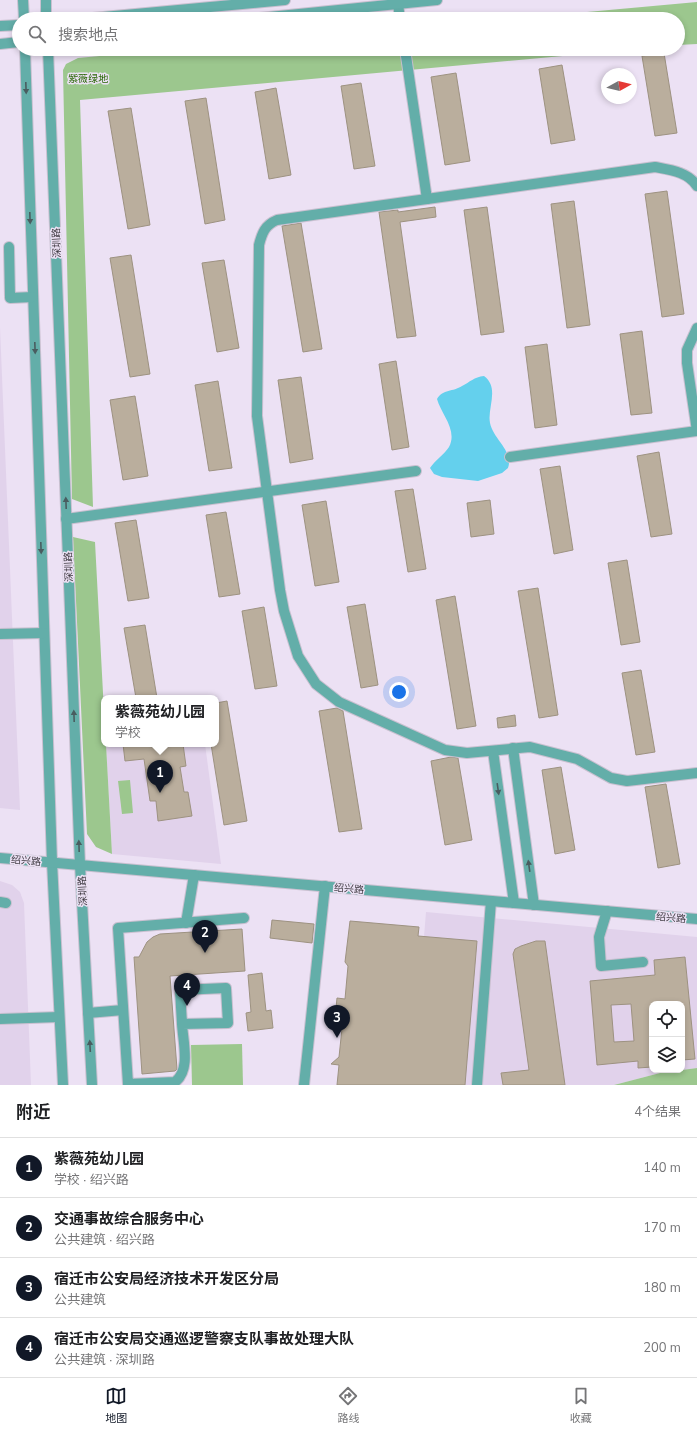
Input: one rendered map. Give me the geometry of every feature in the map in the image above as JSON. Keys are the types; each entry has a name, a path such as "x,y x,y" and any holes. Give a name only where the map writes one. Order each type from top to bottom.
{"street":[{"path":"23,0 24,12"},
{"path":"46,0 46,12"},
{"path":"157,12 285,0"},
{"path":"319,12 437,0"},
{"path":"398,4 399,12"},
{"path":"0,26 12,25"},
{"path":"0,44 12,43"},
{"path":"25,56 52,862 63,1085"},
{"name":"深圳路","path":"48,56 80,865 92,1085"},
{"path":"406,56 427,199"},
{"path":"696,180 670,170 656,167 277,220 269,223 264,230 259,245 257,416 284,611 298,656 316,684 339,702 444,750 467,753 530,747 577,759 611,778 627,781 697,773"},
{"path":"9,247 10,298 33,297"},
{"path":"510,457 697,431 687,357 690,341 697,328"},
{"path":"66,519 416,471"},
{"path":"0,634 44,632"},
{"path":"513,748 534,905"},
{"path":"493,751 514,903"},
{"name":"绍兴路","path":"0,858 697,919"},
{"path":"186,923 194,875"},
{"path":"304,1085 325,886"},
{"path":"477,1085 491,901"},
{"path":"607,911 600,937 601,966 643,962"},
{"path":"182,1024 228,1023 226,988 180,990 184,1071 181,1078 175,1082 128,1084 118,928 244,918"},
{"path":"88,1013 123,1010"},
{"path":"0,1019 59,1018"}],"shaded area":[{"path":"0,328 20,810 0,808"},
{"path":"106,747 205,747 221,864 112,854"},
{"path":"0,881 12,885 20,892 24,903 31,1085 0,1085"},
{"path":"426,912 697,937 697,1068 685,1070 685,1001 649,1001 649,1073 660,1073 614,1085 412,1085"}],"green space":[{"path":"697,2 697,44 685,45 685,12 587,12"},
{"name":"紫薇绿地","path":"100,56 562,56 80,100 93,507 72,499 63,70 66,64 78,58"},
{"path":"73,537 95,542 103,695 101,695 101,747 106,747 112,854 96,847 87,834"},
{"path":"130,780 133,813 122,814 118,781"},
{"path":"242,1044 243,1085 192,1085 191,1045"},
{"path":"697,1068 697,1085 614,1085 660,1073 685,1073 685,1070"}],"water":[{"path":"484,376 489,381 492,392 490,423 508,456 508,468 502,473 478,481 442,477 434,474 430,468 434,462 445,453 451,441 448,422 437,399 445,392 459,388"}],"building":[{"path":"642,56 664,56 677,133 655,136"},
{"path":"562,65 575,140 551,144 539,69"},
{"path":"456,73 470,161 445,165 431,77"},
{"path":"361,83 375,166 354,169 341,86"},
{"path":"276,88 291,175 269,179 255,92"},
{"path":"206,98 225,220 205,224 185,101"},
{"path":"131,108 150,225 128,229 108,111"},
{"path":"667,191 684,314 662,317 645,194"},
{"path":"574,201 590,325 567,328 551,204"},
{"path":"435,207 436,217 400,222 416,336 397,338 379,212 398,210 398,212"},
{"path":"487,207 504,332 481,335 464,210"},
{"path":"301,223 322,349 303,352 282,226"},
{"path":"131,255 150,374 130,377 110,258"},
{"path":"224,260 239,348 217,352 202,263"},
{"path":"642,331 652,413 631,415 620,334"},
{"path":"547,344 557,425 535,428 525,347"},
{"path":"396,361 409,447 392,450 379,364"},
{"path":"301,377 313,459 290,463 278,380"},
{"path":"218,381 232,468 209,471 195,385"},
{"path":"135,396 148,476 123,480 110,400"},
{"path":"659,452 672,534 651,537 637,456"},
{"path":"560,466 573,550 554,554 540,469"},
{"path":"413,489 426,569 408,572 395,491"},
{"path":"490,500 494,534 471,537 467,503"},
{"path":"326,501 339,582 315,586 302,505"},
{"path":"226,512 240,594 219,597 206,515"},
{"path":"136,520 149,598 128,601 115,523"},
{"path":"627,560 640,642 621,645 608,563"},
{"path":"538,588 558,715 539,718 518,591"},
{"path":"455,596 476,726 457,729 436,600"},
{"path":"365,604 378,685 361,688 347,607"},
{"path":"264,607 277,686 255,689 242,611"},
{"path":"145,625 157,695 135,695 124,628"},
{"path":"641,670 655,752 636,755 622,673"},
{"path":"227,701 247,821 224,825 211,747 219,747 219,702"},
{"path":"337,708 343,711 362,829 339,832 319,711"},
{"path":"515,715 516,726 498,728 497,718"},
{"path":"123,747 183,747 186,766 180,767 184,792 188,792 192,816 158,821 156,801 150,801 144,759 125,761"},
{"path":"451,757 458,758 472,840 445,845 431,761"},
{"path":"561,767 575,850 555,854 542,770"},
{"path":"666,784 680,864 658,868 645,787"},
{"path":"272,920 314,924 312,943 270,938"},
{"path":"350,921 419,927 418,936 477,941 465,1085 337,1085 339,1065 331,1064 339,1057 343,1019 335,1018 337,998 345,999 348,966 345,962"},
{"path":"242,929 245,971 170,976 177,1069 175,1071 142,1074 134,957 139,957 147,942 160,934"},
{"path":"536,941 545,941 565,1085 503,1085 501,1073 529,1070 513,954 515,949"},
{"path":"685,957 695,1059 685,1060 685,1001 649,1001 649,1067 638,1068 638,1061 597,1065 590,981 655,975 654,960","holes":["631,1004 634,1041 614,1042 611,1005"]},
{"path":"262,973 266,1011 271,1010 273,1028 248,1031 246,1013 251,1012 248,975"}],"place":[{"name":"紫薇苑幼儿园","path":"160,793"},
{"name":"交通事故综合服务中心","path":"205,953"},
{"name":"宿迁市公安局交通巡逻警察支队事故处理大队","path":"187,1006"},
{"name":"宿迁市公安局经济技术开发区分局","path":"337,1038"}]}
